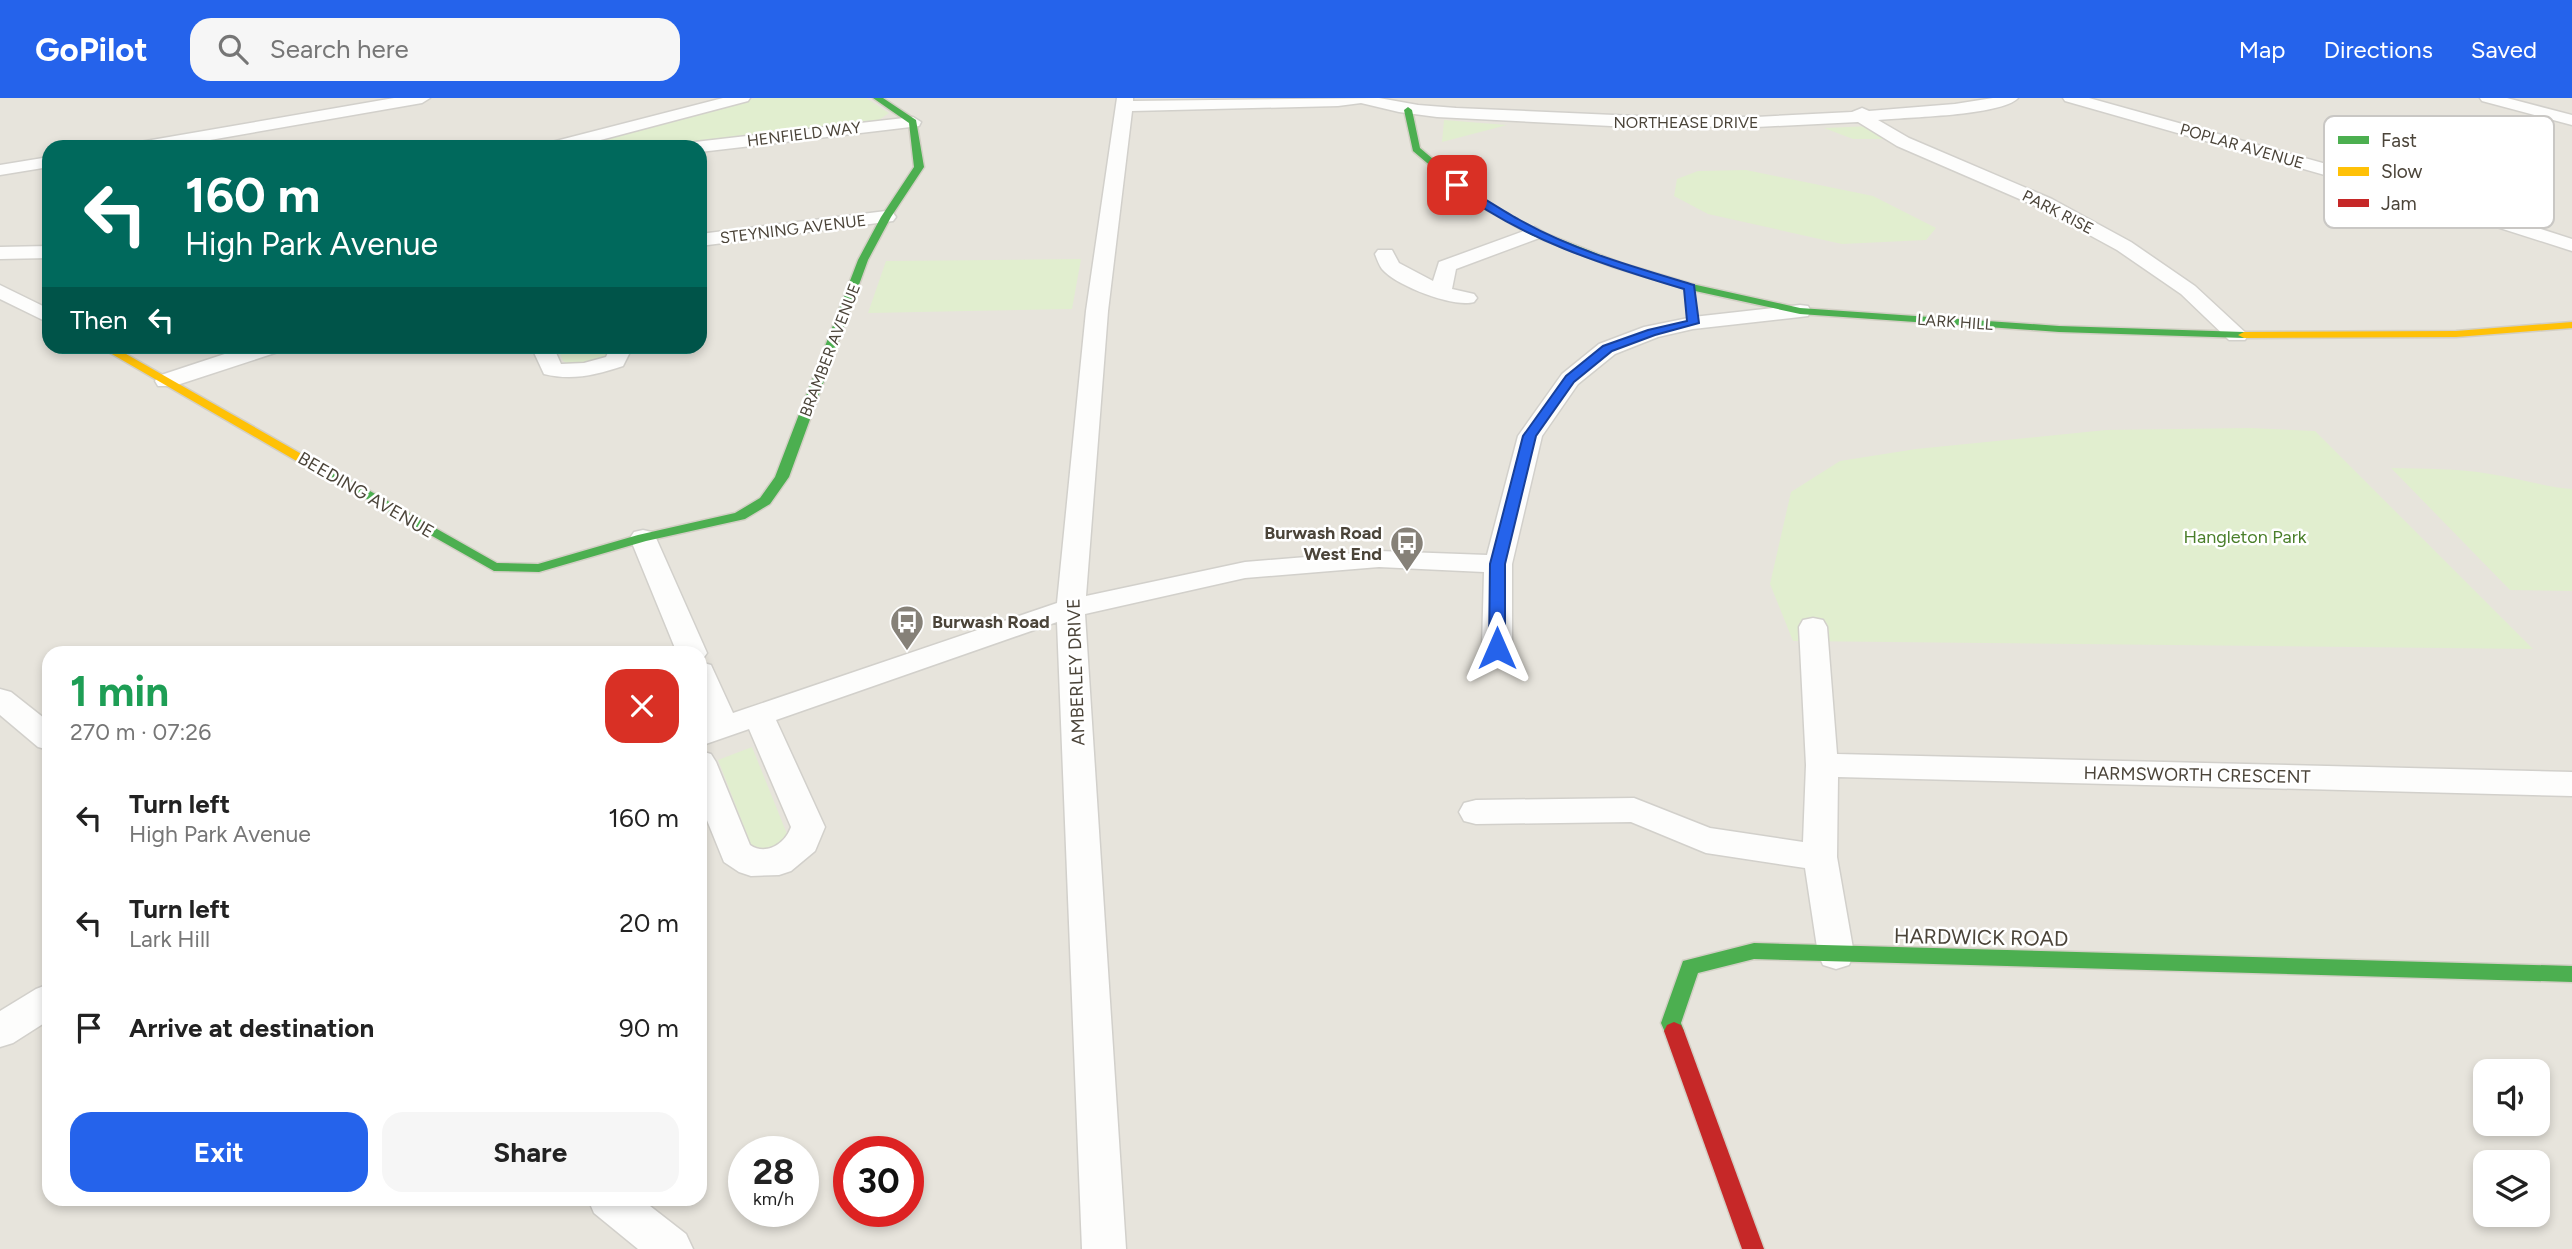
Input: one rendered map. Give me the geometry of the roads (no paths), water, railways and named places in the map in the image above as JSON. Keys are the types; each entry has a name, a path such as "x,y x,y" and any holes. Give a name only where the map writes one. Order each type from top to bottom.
{"street":[{"path":"180,140 422,98"},
{"path":"581,140 742,98"},
{"path":"877,98 913,122"},
{"name":"NORTHEASE DRIVE","path":"1124,102 1338,101 1361,98 1408,110 1612,122 1783,122 1861,108 1983,106 2010,98"},
{"name":"POPLAR AVENUE","path":"2071,98 2324,169"},
{"path":"2488,98 2572,120"},
{"name":"AMBERLEY DRIVE","path":"1104,1249 1071,608 1097,311 1124,102"},
{"name":"PARK RISE","path":"1861,108 1903,142 2045,203 2124,246 2188,290 2236,335"},
{"name":"LARK HILL","path":"1408,110 1416,149 1476,200 1535,233 1617,265 1690,287 1800,311 2059,329 2236,335 2455,334 2572,325"},
{"name":"HENFIELD WAY","path":"707,146 913,122"},
{"name":"BRAMBER AVENUE","path":"643,537 740,516 765,501 782,477 863,260 919,167 913,122"},
{"path":"0,170 42,163"},
{"name":"STEYNING AVENUE","path":"707,239 887,217"},
{"name":"POPLAR AVENUE","path":"2519,228 2572,245"},
{"path":"1467,298 1441,294 1388,260 1446,266 1535,233"},
{"path":"0,253 42,252"},
{"path":"1441,294 1446,266"},
{"path":"1690,287 1693,323"},
{"path":"6,298 38,292"},
{"path":"6,298 42,314"},
{"path":"1497,648 1498,564 1530,436 1570,379 1607,349 1652,332 1693,323 1800,311"},
{"name":"BEEDING AVENUE","path":"117,354 494,567 538,568 643,537"},
{"path":"166,381 249,354"},
{"path":"545,354 552,369 570,373 615,361 618,354"},
{"path":"643,537 689,646"},
{"path":"707,710 711,731 1071,608 1245,570 1379,559 1498,564"},
{"path":"1814,627 1822,765 1820,857 1836,954"},
{"path":"0,699 42,733"},
{"path":"707,780 736,853 751,863 779,862 803,842 808,827 758,714"},
{"name":"HARMSWORTH CRESCENT","path":"1822,765 2572,784"},
{"path":"1476,812 1634,810 1706,840 1820,857"},
{"name":"HARDWICK ROAD","path":"1754,1249 1671,1023 1690,967 1754,951 2572,974"},
{"path":"0,1031 42,1004"},
{"path":"618,1206 671,1249"}],"place":[{"name":"Burwash Road West End","path":"1407,573"},
{"name":"Burwash Road","path":"907,652"}],"park label":[{"name":"Hangleton Park","path":"2245,537"}]}
